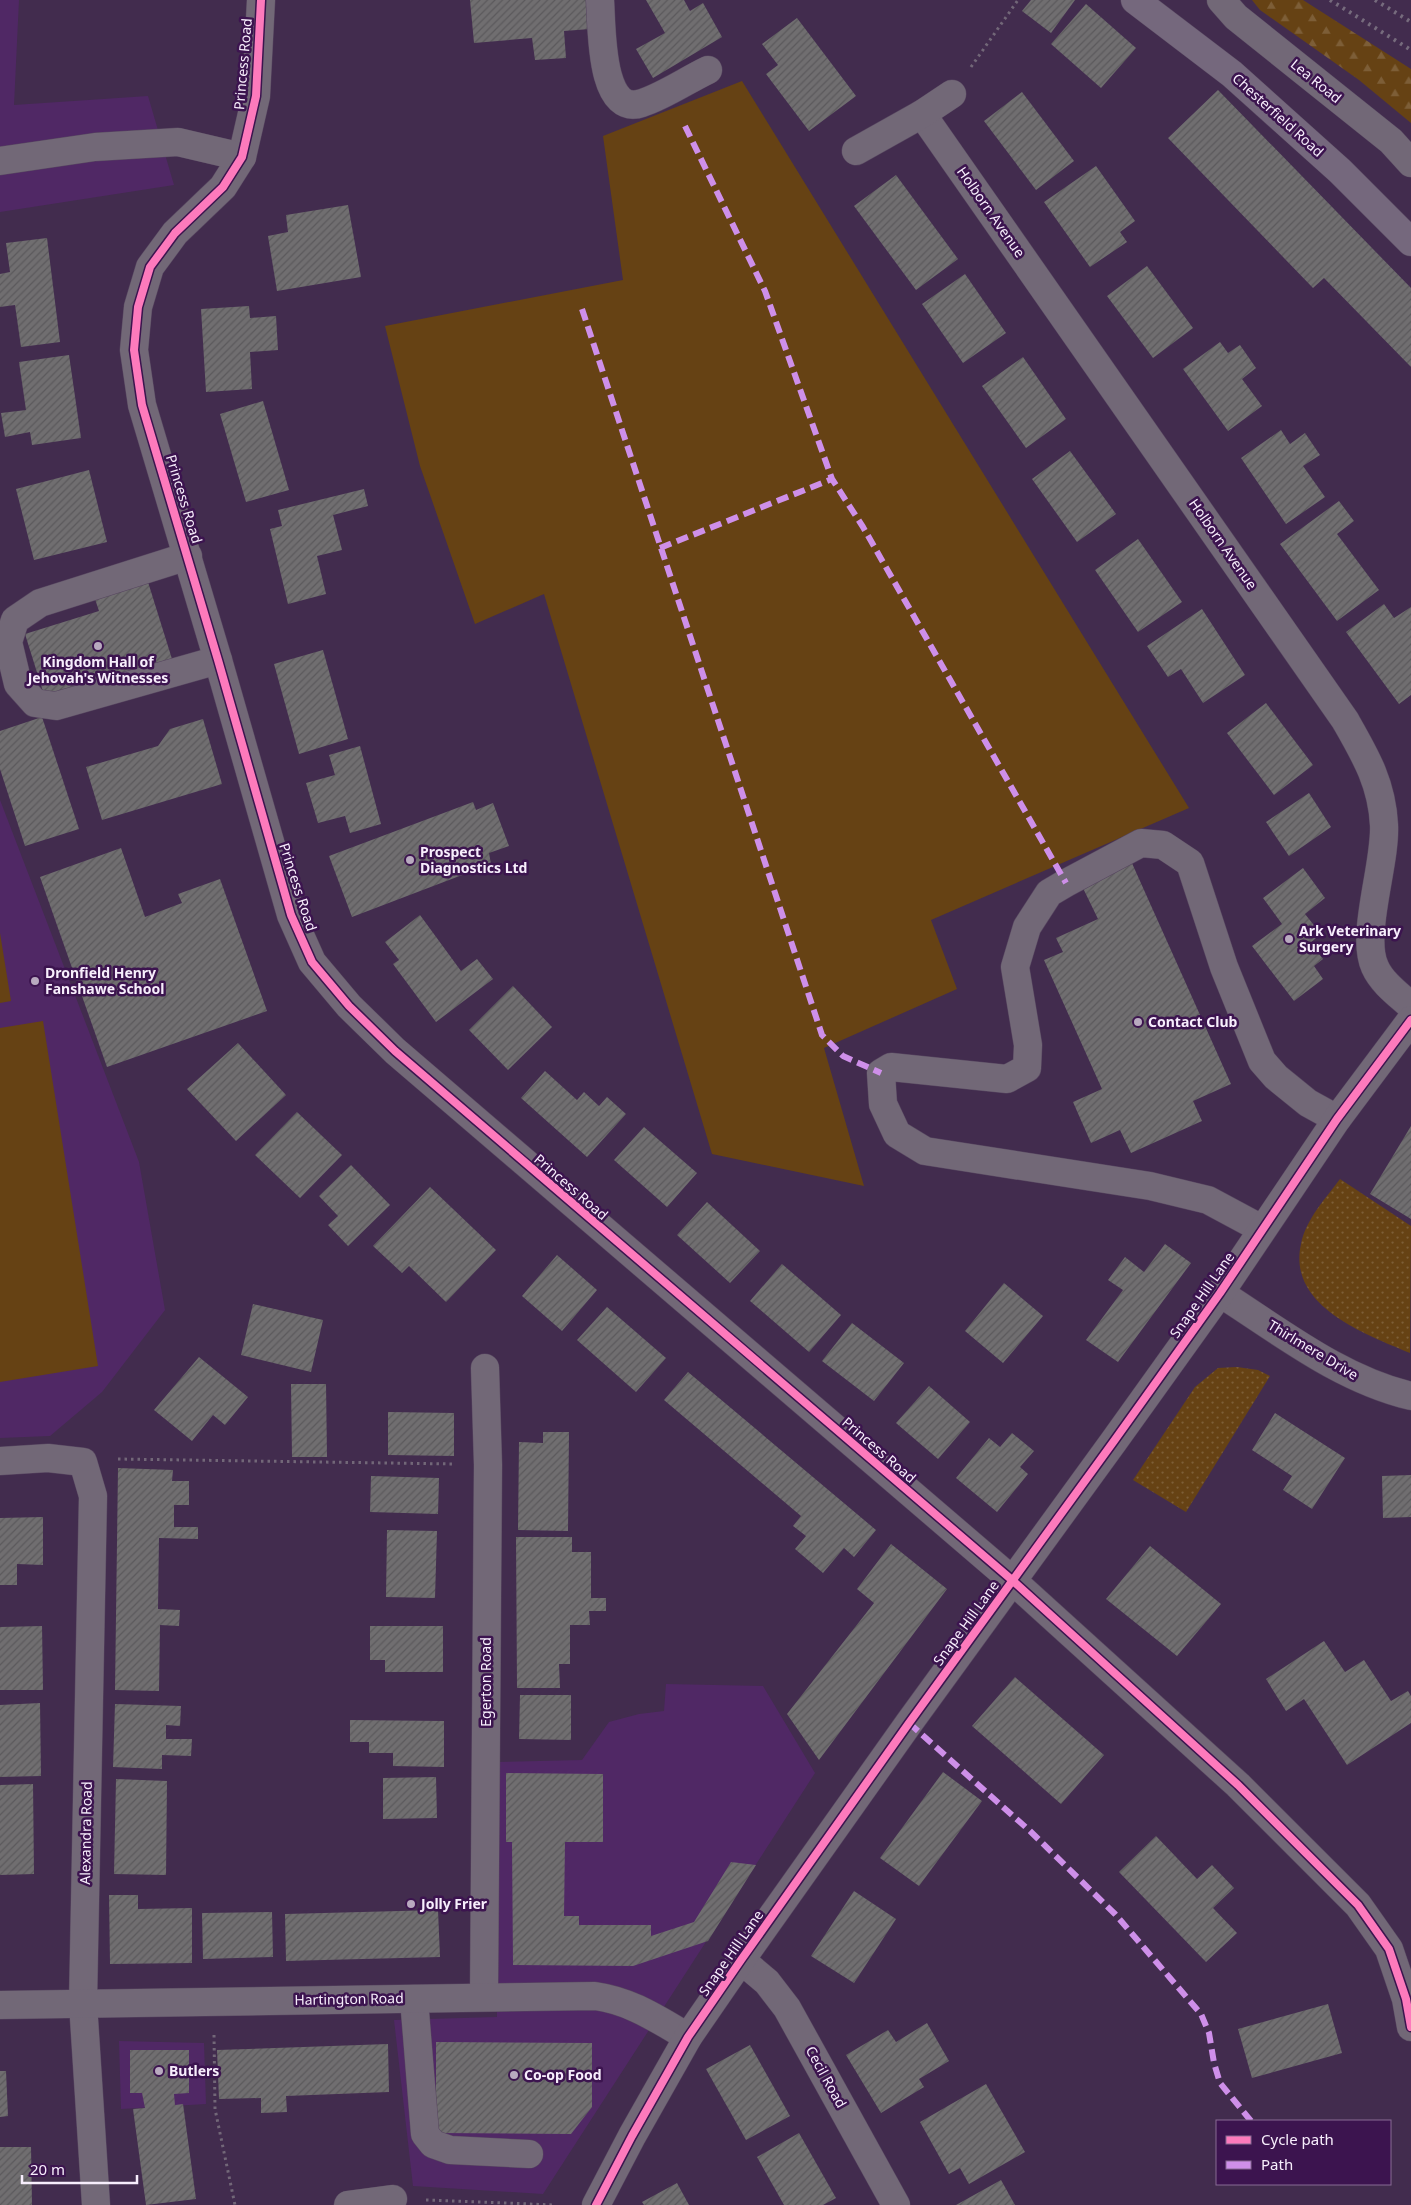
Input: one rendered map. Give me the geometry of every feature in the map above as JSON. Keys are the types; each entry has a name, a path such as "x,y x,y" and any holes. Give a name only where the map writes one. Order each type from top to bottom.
{"main road":[{"name":"Chesterfield Road","path":"1135,0 1232,74 1340,171 1411,242"}],"street":[{"name":"Princess Road","path":"261,0 256,96 242,157 223,187 175,233 150,267 138,307 134,350 142,405 188,556 291,915 312,962 349,1006 395,1051 1012,1580 1238,1785 1358,1905 1389,1950 1406,1999 1411,2028"},
{"path":"600,0 606,72 614,94 626,104 641,104 708,70"},
{"name":"Lea Road","path":"1221,0 1236,17 1391,141 1411,163"},
{"path":"856,150 922,114 952,94"},
{"name":"Holborn Avenue","path":"922,114 1345,720 1366,756 1380,791 1384,826 1369,944 1375,968 1391,988 1411,1006"},
{"path":"0,161 96,147 178,142 242,157"},
{"path":"188,556 40,603 15,620 8,642 18,684 36,703 56,706 218,660"},
{"path":"1262,1229 1208,1200 1169,1191 925,1151 898,1134 883,1104 881,1074 891,1067 1007,1079 1027,1068 1028,1045 1015,967 1027,927 1049,893 1141,843 1163,845 1190,864 1224,967 1262,1062 1276,1077 1308,1103 1338,1119"},
{"name":"Snape Hill Lane","path":"596,2205 632,2136 688,2037 1012,1580 1220,1293 1338,1119 1411,1020"},
{"name":"Thirlmere Drive","path":"1220,1293 1335,1366 1383,1389 1411,1396"},
{"name":"Egerton Road","path":"484,1996 488,1464 485,1368"},
{"path":"0,1462 48,1458 83,1462"},
{"name":"Alexandra Road","path":"83,1462 93,1496 83,2003 96,2205"},
{"name":"Cecil Road","path":"741,1960 767,1982 787,2008 896,2205"},
{"name":"Hartington Road","path":"0,2004 595,1996 615,1999 636,2007 688,2037"},
{"path":"414,1999 425,2134 433,2144 450,2150 529,2154"},
{"path":"348,2205 393,2199"}],"path":[{"path":"988,42 1018,0"},
{"path":"83,1462 102,1459 488,1464"},
{"path":"213,2001 215,2109 235,2205"},
{"path":"393,2199 555,2205"}],"shaded area":[{"path":"0,0 19,0 14,105 148,96 174,185 0,212"},
{"name":"Dronfield Henry Fanshawe School","path":"0,800 139,1162 165,1310 102,1392 50,1436 0,1438"},
{"path":"666,1684 763,1686 815,1773 543,2194 413,2186 394,2020 497,2017 495,1762 582,1760 609,1722 639,1714 664,1711"},
{"path":"119,2041 204,2043 206,2104 121,2109"}],"green space":[{"path":"1252,0 1303,0 1411,69 1411,123 1359,80 1260,10"},
{"path":"742,81 1189,808 931,920 957,989 824,1048 864,1186 712,1154 544,594 475,624 420,466 385,326 623,280 603,136"},
{"path":"0,933 11,1001 0,1003"},
{"path":"43,1021 98,1366 0,1382 0,1028"},
{"path":"1340,1179 1411,1226 1410,1353 1372,1337 1333,1315 1317,1301 1306,1285 1300,1266 1301,1244 1307,1226 1317,1209"},
{"path":"1237,1367 1258,1370 1270,1376 1186,1512 1133,1480 1195,1387 1218,1368"}],"building":[{"path":"470,0 587,0 590,29 564,31 566,58 535,60 532,38 474,43"},
{"path":"646,0 684,0 690,11 703,3 722,37 653,78 636,49 665,33"},
{"path":"1031,0 1075,0 1051,33 1022,11"},
{"path":"1086,4 1136,48 1101,88 1051,44"},
{"path":"797,18 856,96 809,131 766,74 778,65 762,44"},
{"path":"1218,90 1411,288 1411,367 1324,278 1313,288 1168,138"},
{"path":"1022,92 1074,161 1036,190 984,121"},
{"path":"1096,166 1135,221 1120,232 1127,242 1090,267 1044,202"},
{"path":"896,175 958,259 916,290 854,206"},
{"path":"348,205 361,277 277,291 268,236 288,232 286,215"},
{"path":"47,238 60,342 21,347 15,305 0,307 0,274 10,272 6,243"},
{"path":"1147,266 1193,328 1153,358 1107,296"},
{"path":"965,274 1006,333 963,363 922,304"},
{"path":"249,306 250,318 276,316 278,350 250,352 252,389 206,392 201,309"},
{"path":"1220,342 1228,353 1240,345 1256,368 1242,379 1262,406 1228,431 1183,369"},
{"path":"69,355 81,438 32,445 30,432 5,437 1,413 26,410 19,362"},
{"path":"1023,357 1066,419 1026,448 982,386"},
{"path":"263,401 289,490 246,502 220,414"},
{"path":"1281,430 1290,444 1305,433 1320,455 1303,466 1325,497 1286,524 1241,458"},
{"path":"1070,451 1116,514 1077,542 1032,479"},
{"path":"89,470 107,542 34,560 16,489"},
{"path":"364,489 368,506 333,515 342,550 317,556 326,594 288,604 270,529 282,526 278,510"},
{"path":"1339,501 1354,521 1337,534 1379,590 1337,621 1280,544"},
{"path":"1138,539 1182,602 1138,632 1095,570"},
{"name":"Kingdom Hall of Jehovah's Witnesses","path":"148,582 172,659 45,698 25,634 99,611 95,599"},
{"path":"1384,604 1394,618 1411,607 1411,695 1399,704 1346,632"},
{"path":"1202,609 1245,675 1203,703 1181,669 1168,677 1147,646"},
{"path":"323,650 348,739 299,754 274,664"},
{"path":"1266,703 1313,765 1274,795 1227,733"},
{"path":"42,717 79,829 25,846 0,769 0,731"},
{"path":"203,719 222,784 102,820 86,767 158,746 170,729"},
{"path":"360,746 381,824 350,833 345,816 318,823 306,783 335,775 329,755"},
{"path":"1309,793 1331,827 1289,856 1266,822"},
{"name":"Prospect Diagnostics Ltd","path":"473,802 476,810 493,803 509,846 489,853 491,864 352,917 329,856"},
{"path":"121,848 145,917 182,903 178,894 220,879 267,1011 107,1067 40,877"},
{"name":"Contact Club","path":"1131,861 1231,1084 1193,1101 1202,1121 1131,1153 1120,1130 1091,1143 1073,1102 1102,1089 1044,960 1063,952 1056,938 1098,919 1081,884"},
{"name":"Ark Veterinary Surgery","path":"1303,868 1325,898 1305,914 1321,934 1310,943 1323,959 1314,966 1323,979 1294,1001 1252,946 1282,924 1263,898"},
{"path":"420,915 461,971 477,959 493,979 436,1022 393,964 399,960 385,942"},
{"path":"513,986 552,1027 508,1070 469,1030"},
{"path":"238,1043 286,1095 236,1141 187,1089"},
{"path":"545,1071 577,1100 584,1092 599,1106 607,1097 626,1114 587,1157 521,1098"},
{"path":"297,1112 342,1155 300,1198 255,1155"},
{"path":"1411,1126 1411,1219 1370,1194"},
{"path":"644,1127 697,1173 667,1207 614,1160"},
{"path":"351,1165 390,1205 348,1246 328,1225 338,1216 319,1196"},
{"path":"430,1187 496,1250 446,1302 409,1266 402,1273 373,1246"},
{"path":"707,1202 760,1251 730,1283 677,1235"},
{"path":"1165,1244 1191,1263 1118,1362 1086,1340 1123,1290 1108,1280 1125,1257 1144,1272"},
{"path":"557,1255 597,1290 562,1331 522,1296"},
{"path":"782,1264 841,1315 809,1352 750,1301"},
{"path":"1004,1283 1043,1316 1003,1363 965,1331"},
{"path":"253,1304 323,1320 311,1372 241,1355"},
{"path":"607,1307 666,1358 636,1392 577,1340"},
{"path":"852,1323 904,1363 874,1401 822,1361"},
{"path":"199,1357 248,1397 225,1425 213,1415 192,1441 154,1410"},
{"path":"688,1372 876,1530 854,1557 844,1548 823,1573 795,1549 806,1536 793,1526 801,1516 664,1400"},
{"path":"291,1384 326,1384 327,1457 292,1457"},
{"path":"929,1386 970,1422 938,1459 896,1423"},
{"path":"388,1412 454,1413 454,1456 388,1455"},
{"path":"1275,1413 1345,1458 1312,1509 1283,1490 1292,1476 1252,1450"},
{"path":"543,1432 569,1432 568,1531 518,1530 519,1442 543,1443"},
{"path":"1012,1433 1034,1451 1020,1467 1028,1474 997,1512 956,1478 989,1438 1000,1447"},
{"path":"118,1468 173,1470 172,1481 189,1481 189,1505 174,1505 174,1527 198,1527 198,1539 159,1538 158,1609 180,1610 179,1626 160,1625 159,1691 115,1690"},
{"path":"1411,1475 1411,1517 1383,1518 1382,1476"},
{"path":"371,1476 439,1478 438,1514 370,1512"},
{"path":"43,1517 43,1565 17,1564 17,1585 0,1585 0,1518"},
{"path":"387,1530 437,1531 435,1598 386,1597"},
{"path":"516,1537 572,1537 572,1552 591,1552 591,1598 606,1598 606,1611 589,1611 590,1625 570,1625 570,1664 559,1664 560,1688 517,1688"},
{"path":"891,1544 947,1589 819,1760 787,1714 874,1603 857,1589"},
{"path":"1150,1546 1221,1604 1177,1656 1106,1599"},
{"path":"42,1626 43,1690 0,1690 0,1627"},
{"path":"370,1626 443,1626 443,1672 385,1672 385,1660 370,1660"},
{"path":"1324,1641 1345,1672 1364,1660 1391,1701 1408,1691 1411,1696 1411,1723 1347,1765 1304,1699 1286,1711 1266,1679"},
{"path":"1015,1677 1104,1755 1061,1804 972,1726"},
{"path":"520,1695 571,1695 571,1740 519,1739"},
{"path":"40,1703 41,1776 0,1777 0,1705"},
{"path":"115,1704 181,1706 180,1726 166,1725 166,1739 192,1739 191,1756 162,1755 162,1769 113,1767"},
{"path":"350,1720 444,1721 444,1767 393,1766 393,1753 369,1753 369,1742 350,1742"},
{"path":"943,1772 982,1801 919,1886 880,1858"},
{"path":"506,1773 603,1774 603,1842 565,1842 564,1916 579,1916 579,1925 651,1925 651,1936 694,1922 731,1862 756,1865 708,1941 633,1966 513,1965 512,1842 506,1842"},
{"path":"436,1777 437,1818 383,1819 383,1778"},
{"path":"116,1779 167,1781 166,1875 114,1874"},
{"path":"33,1784 34,1874 0,1875 0,1785"},
{"path":"1156,1836 1197,1879 1212,1865 1234,1888 1213,1908 1237,1933 1206,1962 1119,1872"},
{"path":"854,1891 896,1919 854,1983 811,1956"},
{"path":"109,1895 138,1895 138,1909 192,1908 192,1963 110,1964"},
{"path":"438,1910 440,1957 286,1961 285,1914"},
{"path":"272,1912 273,1957 203,1959 202,1913"},
{"path":"1328,2004 1342,2053 1252,2078 1238,2029"},
{"path":"927,2023 949,2061 919,2079 924,2087 881,2113 846,2055 888,2030 896,2042"},
{"name":"Co-op Food","path":"436,2042 592,2043 592,2107 571,2134 436,2133"},
{"path":"388,2044 389,2092 286,2096 287,2112 261,2113 261,2098 219,2099 217,2050"},
{"path":"750,2045 790,2116 746,2140 706,2069"},
{"path":"130,2050 189,2050 189,2093 174,2094 175,2105 183,2104 196,2199 146,2205 133,2109 145,2108 142,2093 130,2093"},
{"path":"0,2071 6,2071 8,2116 0,2117"},
{"path":"986,2084 1025,2152 969,2184 960,2168 949,2174 920,2122"},
{"path":"799,2133 836,2198 823,2205 784,2205 757,2157"},
{"path":"0,2147 31,2147 32,2205 0,2205"},
{"path":"1001,2180 1015,2205 956,2205"},
{"path":"677,2183 689,2205 644,2205 642,2202"}],"railway":[{"path":"1330,0 1411,50"},
{"path":"1375,0 1411,22"}],"marked path":[{"path":"685,126 765,291 832,479 863,527 1066,883"},
{"path":"582,309 822,1035 843,1056 881,1073"},
{"path":"660,548 832,479"},
{"path":"909,1723 1030,1831 1115,1914 1201,2014 1209,2033 1214,2063 1220,2083 1250,2120"}],"cycle path":[{"path":"261,0 256,96 242,157 223,187 175,233 150,267 138,307 134,350 142,405 291,915 312,962 349,1006 395,1051 1012,1580 1238,1785 1358,1905 1389,1949 1406,1999 1411,2027"},
{"path":"596,2205 632,2136 688,2037 909,1723 1220,1293 1337,1119 1411,1020"}],"place":[{"name":"Kingdom Hall of Jehovah's Witnesses","path":"98,646"},
{"name":"Prospect Diagnostics Ltd","path":"410,860"},
{"name":"Ark Veterinary Surgery","path":"1289,939"},
{"name":"Dronfield Henry Fanshawe School","path":"35,981"},
{"name":"Contact Club","path":"1138,1022"},
{"name":"Jolly Frier","path":"411,1904"},
{"name":"Butlers","path":"159,2071"},
{"name":"Co-op Food","path":"514,2075"}]}
